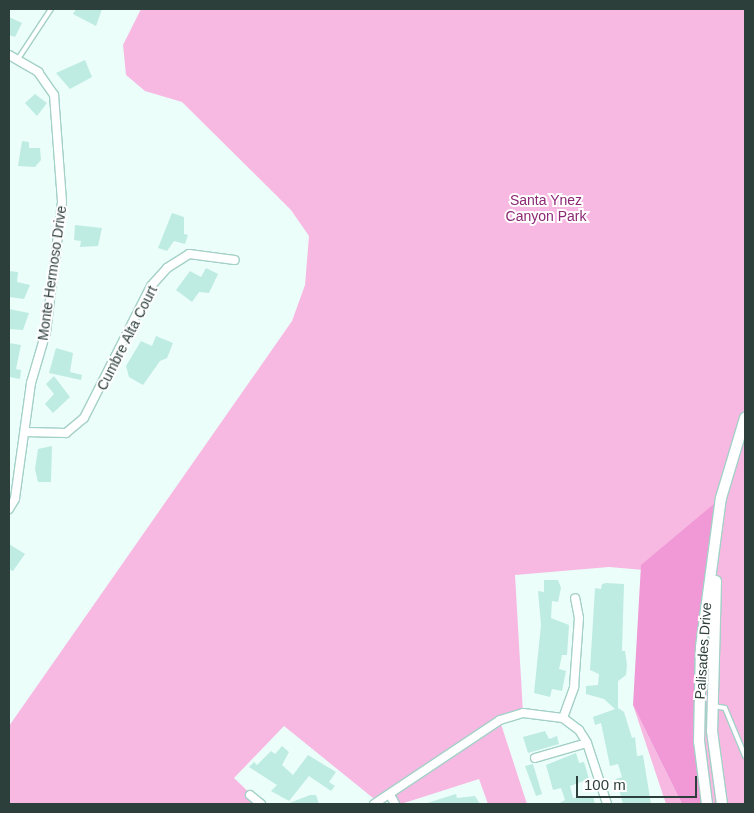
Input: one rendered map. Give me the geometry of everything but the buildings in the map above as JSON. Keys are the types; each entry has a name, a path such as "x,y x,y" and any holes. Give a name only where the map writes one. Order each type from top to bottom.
{"street":[{"name":"Monte Hermoso Drive","path":"9,55 18,58 38,72 54,95 62,202 46,332 31,383 26,432 15,500 9,509"},
{"name":"Cumbre Alta Court","path":"26,432 66,433 84,418 151,286 167,268 189,254 235,260"},
{"name":"Palisades Drive","path":"707,804 699,741 701,647 721,498 745,418"},
{"name":"Palisades Drive","path":"721,498 712,705 724,803"},
{"path":"563,718 574,687 579,618 575,598"},
{"path":"374,804 500,720 523,713 563,718 578,730 587,743 607,804"},
{"path":"535,758 587,743"},
{"path":"250,795 261,804"},
{"path":"390,795 395,804"}],"lane":[{"path":"18,58 52,9"},
{"path":"712,705 725,708 745,756"}],"green space":[{"name":"Santa Ynez Canyon Park","path":"141,9 745,9 745,804 707,804 701,758 702,575 609,567 515,575 523,713 500,721 527,804 488,804 479,779 401,804 395,804 390,795 378,802 284,726 234,778 261,804 9,804 9,726 292,321 305,285 309,236 291,210 182,102 145,91 126,75 123,45"},
{"path":"633,705 682,804 666,804"}],"shaded area":[{"path":"721,498 699,694 707,804 682,804 633,705 641,565"}]}
